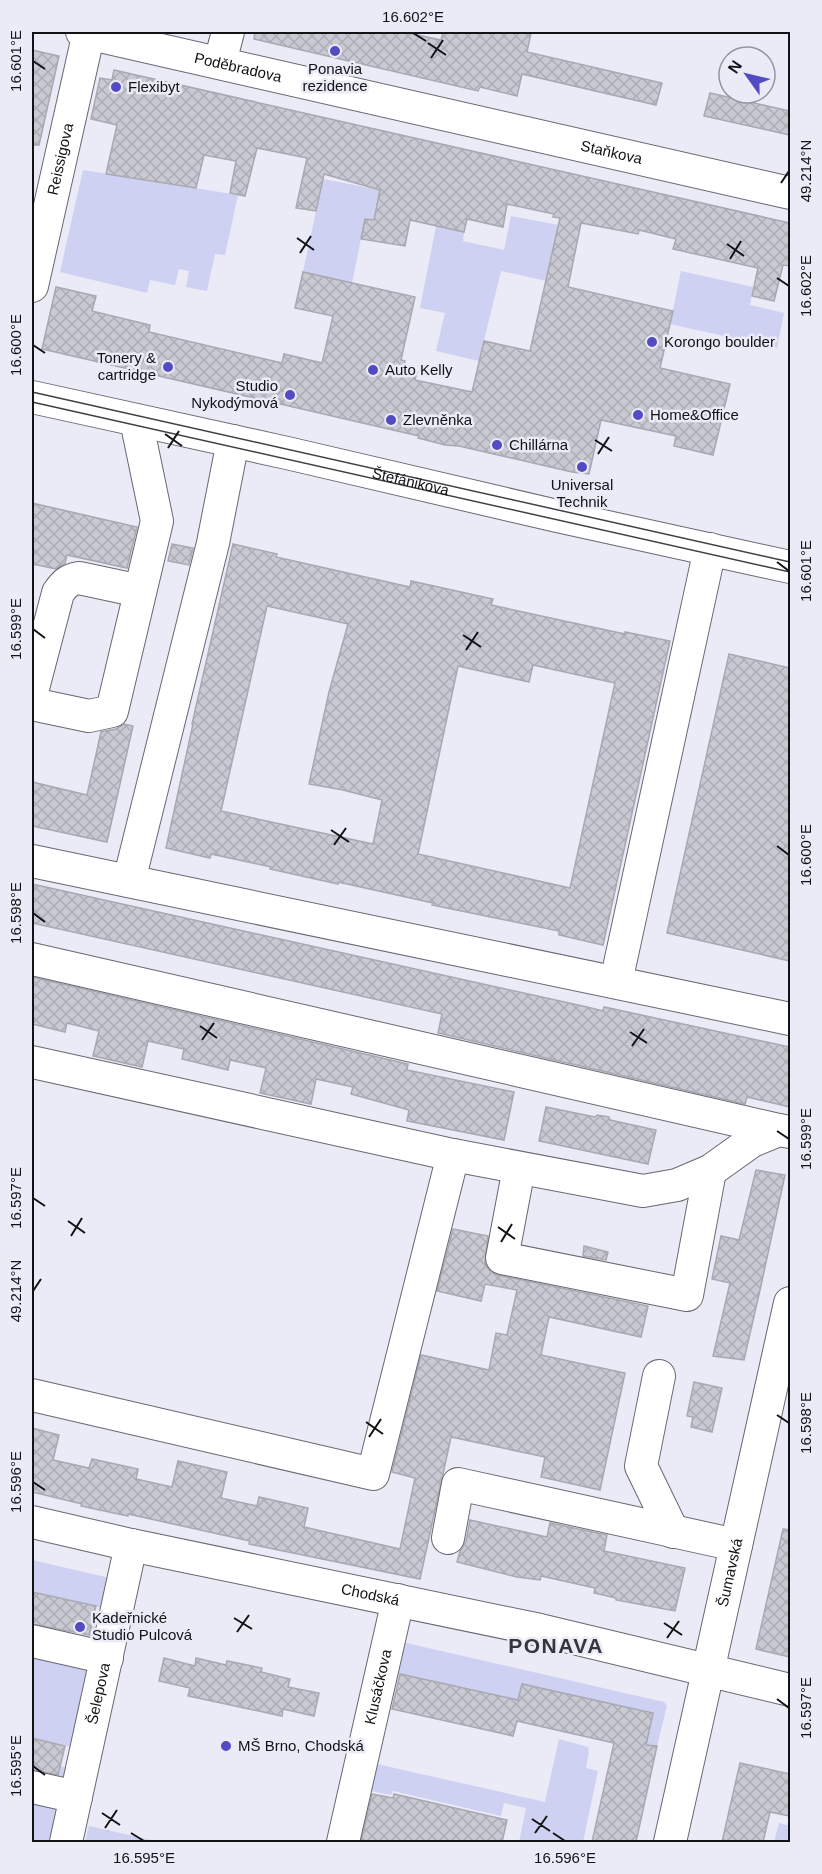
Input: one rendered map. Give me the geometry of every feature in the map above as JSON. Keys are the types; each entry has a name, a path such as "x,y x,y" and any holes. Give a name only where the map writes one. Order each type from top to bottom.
{"street":[{"name":"Poděbradova","path":"86,32 431,111"},
{"name":"Reissigova","path":"32,286 86,32"},
{"path":"220,62 228,32"},
{"name":"Staňkova","path":"431,111 790,194"},
{"name":"Štefánikova","path":"32,397 790,567"},
{"path":"32,704 89,716 112,711 157,521 136,420"},
{"path":"129,881 213,543 233,441"},
{"path":"616,982 710,549"},
{"path":"32,692 58,593 64,584 70,579 79,578 140,591"},
{"path":"32,861 790,1019"},
{"path":"32,959 785,1131"},
{"path":"32,1062 453,1155 643,1191 677,1185 710,1171 752,1141 785,1131"},
{"path":"32,1395 373,1474 453,1155"},
{"path":"519,1167 502,1258 687,1295 710,1171"},
{"name":"Šumavská","path":"670,1842 790,1303"},
{"path":"659,1376 641,1466 673,1532"},
{"path":"448,1538 458,1484 736,1545"},
{"name":"Chodská","path":"32,1522 602,1644 790,1690"},
{"name":"Šelepova","path":"66,1842 131,1545"},
{"name":"Klusáčkova","path":"343,1842 398,1600"},
{"path":"32,1641 107,1658"},
{"path":"32,1787 76,1797"}],"green space":[{"path":"83,170 238,195 225,255 215,254 207,291 186,287 189,271 179,269 175,285 150,280 147,293 60,272"},
{"path":"323,179 380,190 374,220 365,219 352,283 303,272"},
{"path":"511,216 559,225 547,281 501,271 479,361 436,351 445,313 420,308 436,226 464,232 463,241 504,250"},
{"path":"681,271 753,287 750,305 784,313 777,348 670,324"},
{"path":"32,1560 110,1578 103,1608 32,1592"},
{"path":"91,1626 99,1628 73,1747 32,1738 32,1633 87,1644"},
{"path":"402,1642 664,1702 667,1706 657,1746 646,1745 653,1713 522,1684 518,1700 396,1673"},
{"path":"559,1739 588,1747 586,1768 598,1771 583,1842 519,1842 526,1808 504,1803 501,1816 393,1791 391,1795 371,1791 377,1764 545,1802"},
{"path":"60,1766 68,1768 52,1842 32,1842 32,1779 56,1784"},
{"path":"779,1823 790,1826 790,1842 774,1842"},
{"path":"89,1826 160,1842 85,1842"}],"building":[{"path":"255,32 404,32 441,40 443,32 531,33 527,52 662,83 656,105 522,74 517,96 480,87 478,91 254,39"},
{"path":"32,50 59,56 39,145 32,145"},
{"path":"114,70 790,223 790,266 783,265 774,301 752,296 758,268 673,249 676,239 639,230 638,234 581,223 568,287 673,311 660,368 730,384 713,455 674,446 676,436 601,420 589,474 572,472 459,446 445,445 418,438 419,436 42,349 56,287 96,296 92,311 150,325 149,332 282,363 284,354 322,363 333,316 295,308 303,272 415,297 401,360 405,361 403,369 417,372 415,380 472,392 484,341 530,351 560,218 553,217 554,214 507,204 503,227 467,219 464,232 410,220 405,246 361,239 365,219 374,220 380,190 324,174 316,211 296,208 307,158 257,148 245,196 230,193 236,161 204,155 196,188 106,174 117,125 91,119 100,78 112,80"},
{"path":"710,93 717,95 717,105 763,105 790,111 790,135 704,116"},
{"path":"32,503 137,527 127,568 67,555 65,563 56,569 32,564"},
{"path":"172,544 193,548 189,565 168,561"},
{"path":"233,544 277,554 276,557 410,587 411,581 493,599 491,605 625,634 625,632 670,641 603,945 559,935 559,931 270,869 271,867 211,854 210,858 166,848","holes":["267,606 348,624 329,692 309,784 382,800 373,844 221,811","533,665 615,683 570,888 418,854 458,666 529,682"]},
{"path":"729,654 790,668 790,961 667,933"},
{"path":"124,724 133,726 107,842 32,826 32,782 87,795 101,732 116,729"},
{"path":"32,884 603,1011 604,1007 790,1047 790,1107 747,1097 745,1104 438,1033 442,1014 32,923"},
{"path":"32,977 408,1064 407,1070 514,1092 504,1140 407,1121 409,1110 351,1094 353,1087 316,1079 311,1104 260,1093 266,1068 230,1060 228,1070 182,1059 184,1049 148,1041 142,1067 93,1056 99,1031 67,1023 65,1032 32,1024"},
{"path":"546,1107 595,1117 597,1115 609,1117 610,1120 656,1130 648,1164 539,1141"},
{"path":"756,1170 785,1175 744,1360 713,1356 730,1283 712,1279 721,1236 739,1240"},
{"path":"453,1229 488,1236 485,1263 490,1271 498,1275 648,1306 641,1337 549,1317 541,1355 625,1373 600,1490 541,1477 545,1457 451,1437 420,1579 249,1544 250,1541 81,1506 82,1504 32,1492 32,1428 59,1435 53,1460 89,1468 92,1459 138,1469 136,1479 172,1487 178,1461 227,1472 221,1498 257,1506 259,1497 308,1508 304,1527 400,1549 415,1478 392,1472 421,1355 489,1370 496,1333 507,1335 517,1290 485,1284 481,1301 437,1291"},
{"path":"584,1246 608,1252 606,1260 583,1256"},
{"path":"694,1382 722,1388 712,1432 691,1427 693,1417 687,1416"},
{"path":"470,1520 547,1537 550,1523 607,1535 604,1551 685,1568 675,1611 616,1600 616,1598 594,1593 595,1588 541,1576 540,1580 517,1577 457,1562 466,1541"},
{"path":"783,1529 790,1530 790,1657 756,1649"},
{"path":"32,1592 96,1606 89,1635 32,1624"},
{"path":"164,1658 195,1666 196,1658 226,1665 227,1661 262,1668 261,1672 290,1679 288,1687 319,1693 314,1716 283,1709 282,1716 188,1696 190,1688 159,1681"},
{"path":"400,1674 518,1700 522,1684 653,1713 646,1745 657,1746 636,1842 592,1842 614,1743 517,1721 513,1736 392,1709"},
{"path":"32,1738 65,1746 58,1775 32,1770"},
{"path":"740,1763 790,1774 790,1816 770,1812 763,1842 722,1842"},
{"path":"372,1794 393,1798 394,1794 507,1820 502,1842 361,1842"}],"tram line":[{"path":"32,392 790,562"},
{"path":"32,402 790,572"}],"place":[{"name":"Ponavia rezidence","path":"335,51"},
{"name":"Flexibyt","path":"116,87"},
{"name":"Korongo boulder","path":"652,342"},
{"name":"Tonery & cartridge","path":"168,367"},
{"name":"Auto Kelly","path":"373,370"},
{"name":"Studio Nykodýmová","path":"290,395"},
{"name":"Home&Office","path":"638,415"},
{"name":"Zlevněnka","path":"391,420"},
{"name":"Chillárna","path":"497,445"},
{"name":"Universal Technik","path":"582,467"},
{"name":"Kadeřnické Studio Pulcová","path":"80,1627"},
{"name":"MŠ Brno, Chodská","path":"226,1746"}],"district":[{"name":"PONAVA","path":"556,1646"}]}
